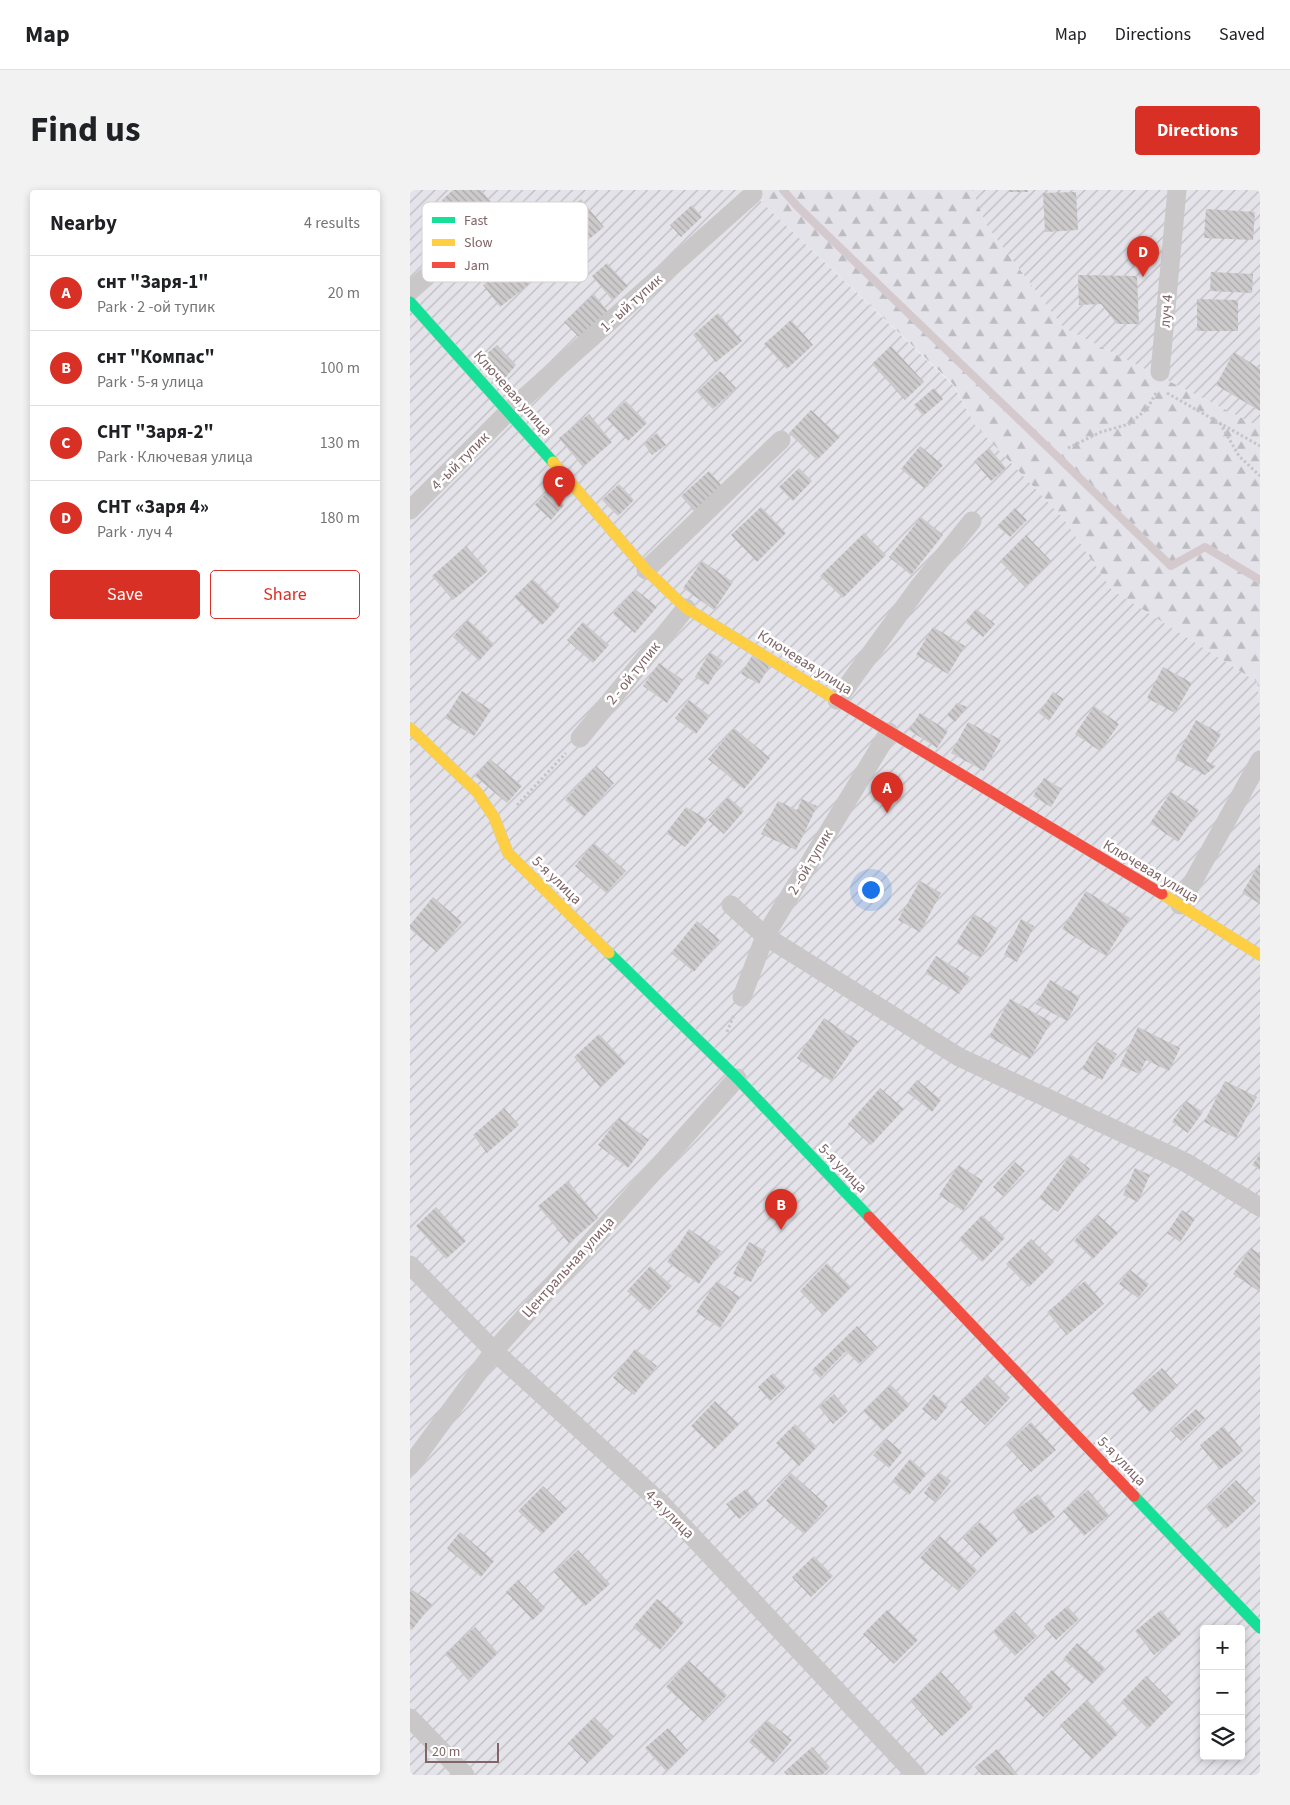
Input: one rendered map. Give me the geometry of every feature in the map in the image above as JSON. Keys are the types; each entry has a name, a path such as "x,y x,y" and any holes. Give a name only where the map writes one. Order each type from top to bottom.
{"street":[{"name":"луч 4","path":"1160,378 1177,190"},
{"name":"1 - ый тупик","path":"509,411 753,194"},
{"path":"410,291 422,281"},
{"name":"Ключевая улица","path":"410,302 509,411 646,570 686,608 1260,955"},
{"name":"4 -ый тупик","path":"410,510 509,411"},
{"path":"646,570 781,440"},
{"path":"837,700 918,588 972,521"},
{"name":"2 - ой тупик","path":"580,738 686,608"},
{"name":"5-я улица","path":"410,728 477,792 494,817 508,853 737,1078 1260,1628"},
{"name":"2 -ой тупик","path":"742,997 765,936 889,732"},
{"path":"1180,905 1260,760"},
{"path":"731,905 765,936 959,1057 1185,1162 1260,1207"},
{"name":"Центральная улица","path":"410,1466 494,1350 737,1078"},
{"name":"4-я улица","path":"410,1265 494,1350 660,1502 916,1775"},
{"path":"410,1718 465,1775"}],"path":[{"path":"1160,378 1168,393 1260,446"},
{"path":"1068,448 1101,432 1129,424 1148,410 1160,378"},
{"path":"1220,423 1239,456 1260,476"},
{"path":"497,825 580,738"},
{"path":"717,1058 742,997"}],"green space":[{"path":"410,190 751,190 953,385 975,425 1063,518 1112,590 1257,682 1260,709 1260,1775 410,1775"},
{"path":"751,190 972,190 987,226 1064,328 1260,427 1260,709 1257,682 1112,590 1063,518 975,425 953,384"},
{"path":"972,190 1260,190 1260,427 1064,328 987,226"}],"building":[{"path":"453,190 481,190 491,202 444,202 442,200"},
{"path":"1010,190 1028,190 1028,192 1010,192"},
{"path":"1076,192 1078,230 1045,232 1043,193"},
{"path":"692,205 702,217 681,237 670,225"},
{"path":"588,208 604,227 588,240"},
{"path":"1206,209 1255,212 1253,240 1204,238"},
{"path":"607,263 628,286 612,300 592,276"},
{"path":"1211,272 1253,274 1252,293 1210,291"},
{"path":"1078,275 1137,276 1139,324 1117,324 1101,304 1079,305"},
{"path":"487,282 532,282 500,307 483,285"},
{"path":"594,294 609,313 582,340 564,322"},
{"path":"1197,299 1238,300 1238,331 1197,331"},
{"path":"718,313 742,341 716,362 693,335"},
{"path":"791,320 813,345 787,369 764,344"},
{"path":"497,345 516,365 505,378 484,356"},
{"path":"891,346 924,382 905,400 872,364"},
{"path":"1234,352 1260,369 1260,411 1216,385"},
{"path":"720,371 736,388 713,409 697,392"},
{"path":"934,388 943,399 923,416 914,405"},
{"path":"626,401 647,423 628,441 607,419"},
{"path":"811,410 840,437 817,460 789,433"},
{"path":"589,414 612,442 583,467 559,438"},
{"path":"657,433 666,445 652,455 644,444"},
{"path":"920,446 943,465 924,488 901,469"},
{"path":"989,448 1006,468 991,481 974,461"},
{"path":"799,468 812,481 793,501 779,487"},
{"path":"709,471 722,486 694,511 681,496"},
{"path":"619,484 634,500 618,516 602,500"},
{"path":"549,490 564,505 551,520 535,505"},
{"path":"761,507 786,533 757,562 731,535"},
{"path":"1015,508 1027,520 1010,537 997,526"},
{"path":"921,517 943,535 911,575 889,557"},
{"path":"864,533 886,555 843,598 820,576"},
{"path":"1026,535 1051,561 1025,587 1000,561"},
{"path":"466,546 488,571 453,600 432,576"},
{"path":"702,561 733,582 714,610 683,588"},
{"path":"533,579 560,606 542,625 514,597"},
{"path":"635,589 657,607 635,633 613,614"},
{"path":"976,609 995,624 983,637 965,622"},
{"path":"468,620 494,644 479,661 453,637"},
{"path":"583,622 609,645 593,663 567,640"},
{"path":"933,627 965,646 948,674 916,655"},
{"path":"710,652 723,661 708,685 695,677"},
{"path":"753,654 770,665 759,684 741,674"},
{"path":"659,663 683,680 667,703 643,686"},
{"path":"1163,667 1192,683 1175,713 1147,698"},
{"path":"462,691 491,710 474,736 445,718"},
{"path":"1053,692 1064,699 1049,721 1039,713"},
{"path":"689,700 710,716 696,734 675,718"},
{"path":"957,703 967,707 955,722 947,715"},
{"path":"1094,706 1119,724 1100,751 1075,734"},
{"path":"920,713 948,731 937,748 909,730"},
{"path":"1196,720 1221,734 1206,761 1216,766 1205,775 1175,759"},
{"path":"968,722 1001,740 984,771 951,753"},
{"path":"734,728 770,758 744,789 708,759"},
{"path":"490,759 522,786 507,803 475,776"},
{"path":"596,766 614,783 584,817 565,800"},
{"path":"1044,778 1062,789 1051,807 1033,796"},
{"path":"1171,792 1199,810 1178,842 1150,823"},
{"path":"728,797 744,811 724,834 708,820"},
{"path":"802,799 817,806 796,850 761,834 778,801 797,810"},
{"path":"686,807 708,820 685,847 666,833"},
{"path":"594,843 626,871 606,893 575,866"},
{"path":"1260,863 1260,904 1242,893"},
{"path":"920,881 941,893 920,932 898,920"},
{"path":"1086,891 1130,918 1106,956 1062,929"},
{"path":"433,897 462,922 437,952 410,929 410,925"},
{"path":"974,914 998,929 980,958 956,943"},
{"path":"1021,919 1034,926 1017,962 1004,955"},
{"path":"697,921 720,940 694,972 671,953"},
{"path":"936,956 970,977 959,994 925,973"},
{"path":"1050,980 1080,997 1067,1021 1036,1004"},
{"path":"1010,999 1051,1022 1030,1059 989,1037"},
{"path":"824,1018 858,1041 831,1081 797,1058"},
{"path":"1138,1027 1180,1048 1169,1071 1146,1060 1139,1074 1120,1065"},
{"path":"599,1034 626,1063 600,1087 574,1057"},
{"path":"1097,1042 1117,1054 1102,1080 1082,1069"},
{"path":"917,1080 941,1100 932,1112 907,1092"},
{"path":"1225,1081 1257,1097 1236,1138 1204,1122"},
{"path":"880,1088 904,1109 871,1145 848,1124"},
{"path":"1186,1101 1203,1112 1188,1133 1172,1122"},
{"path":"504,1108 519,1125 487,1153 473,1135"},
{"path":"619,1118 649,1140 628,1168 598,1145"},
{"path":"1071,1154 1090,1169 1058,1212 1039,1198"},
{"path":"1260,1154 1260,1170 1252,1165"},
{"path":"1015,1162 1025,1171 1003,1196 993,1187"},
{"path":"959,1165 983,1181 963,1211 939,1195"},
{"path":"1135,1168 1150,1175 1138,1202 1123,1195"},
{"path":"568,1181 598,1218 569,1243 538,1206"},
{"path":"436,1207 466,1241 446,1259 416,1226"},
{"path":"1182,1210 1195,1219 1180,1242 1167,1233"},
{"path":"982,1215 1005,1238 982,1262 959,1239"},
{"path":"1098,1215 1118,1233 1093,1259 1074,1241"},
{"path":"689,1229 721,1251 699,1284 667,1262"},
{"path":"1031,1239 1054,1262 1029,1287 1006,1264"},
{"path":"749,1242 766,1251 751,1282 733,1274"},
{"path":"1251,1248 1260,1254 1260,1292 1233,1274"},
{"path":"827,1263 851,1287 823,1315 800,1291"},
{"path":"650,1266 672,1286 649,1311 627,1291"},
{"path":"1130,1270 1149,1284 1138,1298 1119,1284"},
{"path":"717,1281 740,1297 720,1328 696,1312"},
{"path":"1085,1281 1104,1304 1067,1335 1047,1312"},
{"path":"857,1326 877,1347 859,1364 846,1351 820,1378 812,1370"},
{"path":"635,1349 657,1366 634,1395 613,1378"},
{"path":"1162,1368 1178,1386 1149,1412 1132,1393"},
{"path":"773,1373 786,1387 770,1401 758,1387"},
{"path":"987,1375 1010,1398 985,1425 961,1402"},
{"path":"891,1385 910,1405 883,1431 863,1411"},
{"path":"834,1394 848,1411 833,1424 819,1407"},
{"path":"934,1394 948,1406 936,1421 922,1409"},
{"path":"715,1401 739,1424 715,1449 691,1426"},
{"path":"1196,1409 1205,1418 1181,1441 1171,1431"},
{"path":"1031,1422 1056,1450 1031,1472 1006,1445"},
{"path":"795,1424 817,1447 799,1466 776,1443"},
{"path":"1223,1426 1243,1451 1220,1470 1200,1445"},
{"path":"887,1439 902,1452 889,1468 873,1455"},
{"path":"910,1459 927,1474 909,1495 892,1481"},
{"path":"939,1472 951,1481 935,1502 924,1493"},
{"path":"791,1473 828,1506 804,1534 766,1501"},
{"path":"1236,1480 1256,1501 1226,1529 1206,1508"},
{"path":"543,1486 567,1509 542,1534 518,1511"},
{"path":"746,1489 758,1504 739,1519 726,1504"},
{"path":"1088,1490 1109,1515 1084,1536 1063,1511"},
{"path":"1038,1494 1055,1517 1030,1535 1013,1512"},
{"path":"980,1522 998,1540 981,1557 963,1538"},
{"path":"460,1532 494,1561 481,1577 447,1548"},
{"path":"940,1536 977,1570 958,1591 920,1558"},
{"path":"578,1550 610,1584 585,1606 554,1572"},
{"path":"814,1556 833,1576 811,1597 792,1577"},
{"path":"518,1580 545,1608 533,1620 506,1592"},
{"path":"410,1588 432,1604 412,1630 410,1629"},
{"path":"657,1599 684,1622 660,1650 633,1627"},
{"path":"1067,1606 1079,1619 1056,1640 1044,1626"},
{"path":"887,1610 918,1640 894,1664 863,1634"},
{"path":"1161,1610 1181,1634 1154,1655 1135,1631"},
{"path":"1015,1612 1037,1636 1015,1656 993,1632"},
{"path":"475,1627 498,1653 468,1680 445,1654"},
{"path":"1077,1643 1105,1668 1092,1684 1063,1659"},
{"path":"689,1661 727,1695 703,1721 666,1687"},
{"path":"1052,1670 1071,1689 1043,1717 1024,1698"},
{"path":"941,1672 973,1707 942,1736 910,1701"},
{"path":"1146,1676 1173,1703 1148,1729 1121,1702"},
{"path":"1087,1700 1118,1734 1092,1759 1060,1725"},
{"path":"594,1717 614,1737 587,1763 568,1743"},
{"path":"767,1720 792,1740 773,1763 749,1742"},
{"path":"668,1728 688,1751 666,1771 645,1748"},
{"path":"812,1747 830,1767 822,1775 787,1775 784,1772"},
{"path":"997,1749 1018,1775 982,1775 975,1767"}],"waterway":[{"path":"783,190 798,207 1171,566 1205,547 1260,580"}],"traffic: fast":[{"path":"410,302 553,462"},
{"path":"609,953 737,1078 869,1217"},
{"path":"1134,1496 1260,1628"}],"traffic: slow":[{"path":"553,462 646,570 686,608 835,699"},
{"path":"410,728 477,792 494,817 508,853 609,953"},
{"path":"1162,894 1260,955"}],"traffic: jam":[{"path":"835,699 1162,894"},
{"path":"869,1217 1134,1496"}],"place":[{"name":"СНТ «Заря 4»","path":"1143,277"},
{"name":"СНТ \"Заря-2\"","path":"559,507"},
{"name":"снт \"Заря-1\"","path":"887,813"},
{"name":"снт \"Компас\"","path":"781,1230"}]}
